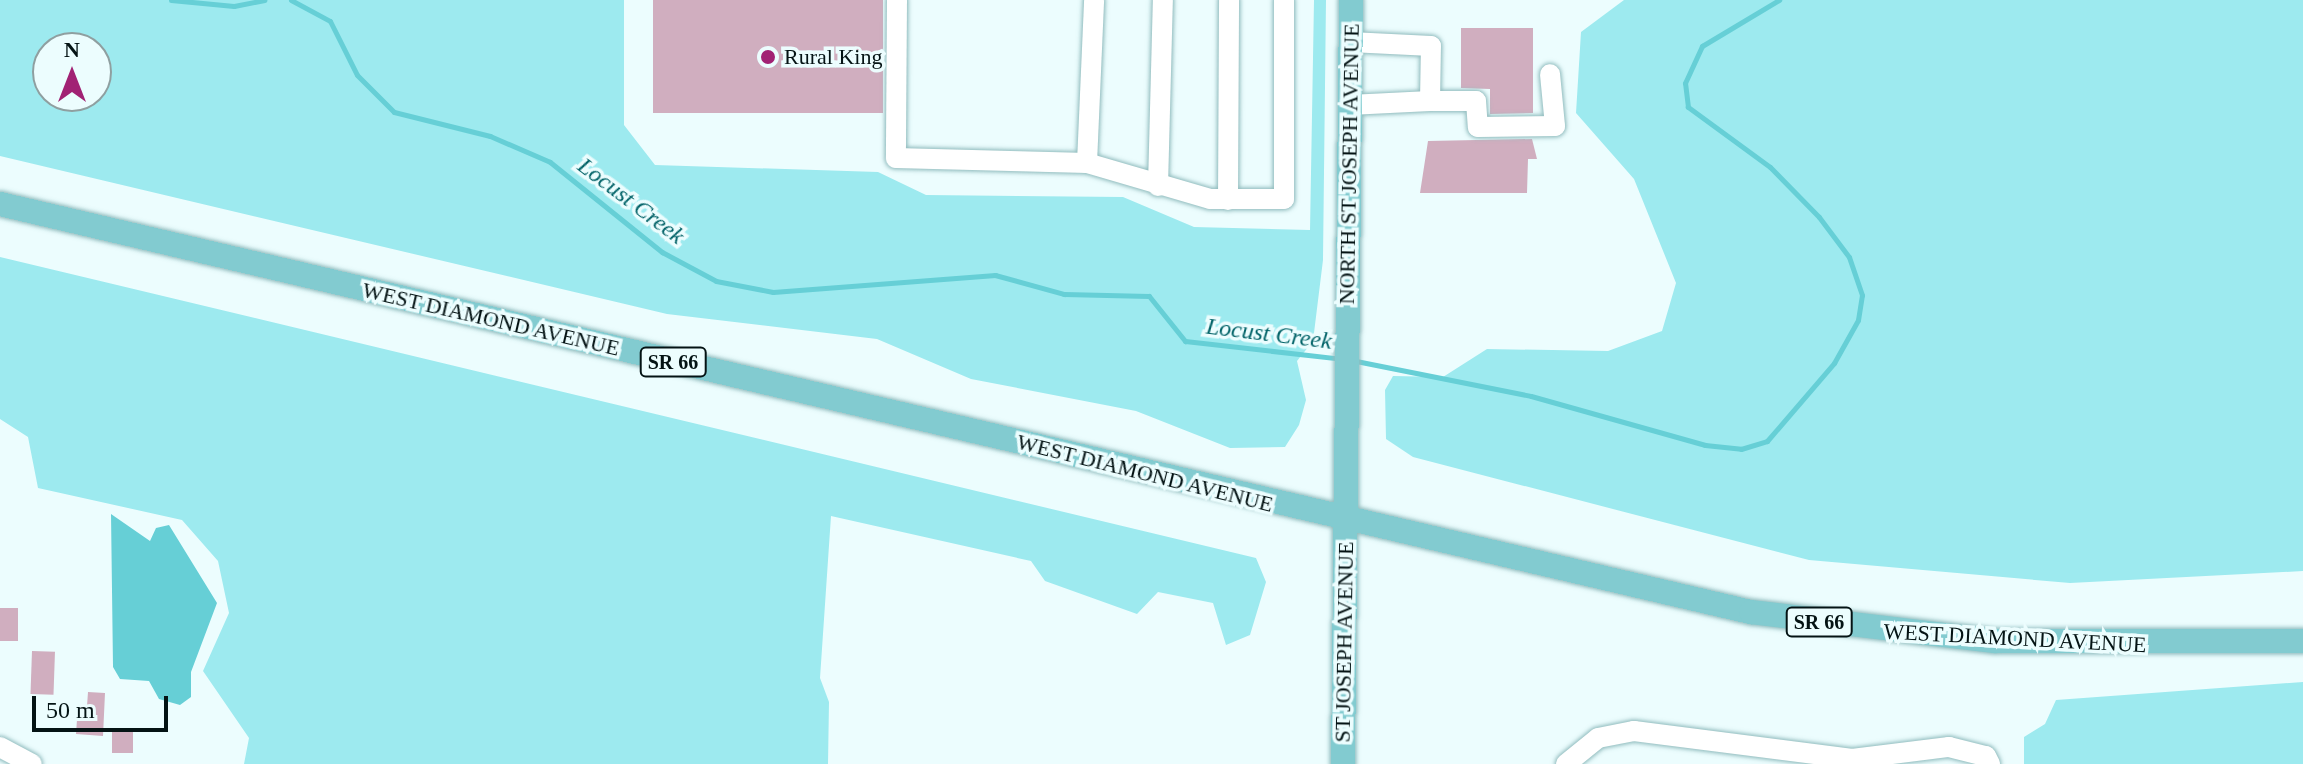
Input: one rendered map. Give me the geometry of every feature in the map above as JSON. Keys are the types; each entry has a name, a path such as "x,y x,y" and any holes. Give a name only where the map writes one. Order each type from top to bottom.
{"main road":[{"name":"NORTH ST JOSEPH AVENUE","path":"1346,521 1351,0"},
{"name":"WEST DIAMOND AVENUE","path":"0,204 1693,601 1866,629 2064,645 2303,641"},
{"name":"ST JOSEPH AVENUE","path":"1343,764 1346,521"}],"street":[{"path":"897,0 896,158 1087,163 1158,186 1228,200 1284,199 1284,0"},
{"path":"1087,163 1094,0"},
{"path":"1158,186 1163,0"},
{"path":"1228,200 1229,0"},
{"path":"1350,42 1431,46 1430,101"},
{"path":"1349,105 1476,101 1478,127 1555,126 1550,74"},
{"path":"1566,764 1598,738 1634,731 1852,759 1949,747 1986,756 1990,764"},
{"path":"0,747 32,764"}],"shaded area":[{"path":"0,0 624,0 624,125 655,165 878,172 926,195 1123,197 1194,227 1310,230 1314,0 1326,0 1323,260 1313,341 1297,361 1306,400 1299,425 1285,447 1230,448 1136,411 971,379 877,339 667,314 0,156"},
{"path":"1624,0 2303,0 2303,571 2070,583 1809,560 1413,457 1386,439 1385,390 1393,376 1443,377 1487,349 1608,351 1662,331 1676,283 1634,179 1576,113 1581,32"},
{"path":"0,257 1256,558 1266,582 1250,635 1226,645 1213,603 1158,592 1137,614 1045,581 1031,561 831,516 820,678 829,702 828,764 244,764 249,738 203,671 229,613 218,561 182,520 38,488 28,437 0,419"},
{"path":"111,514 150,541 156,528 169,525 217,603 191,672 191,697 180,705 159,699 149,681 120,679 113,667"},
{"path":"2303,682 2303,764 2024,764 2024,737 2045,724 2056,700"}],"building":[{"name":"Rural King","path":"653,0 883,0 883,113 653,113"},
{"path":"1461,28 1533,28 1533,113 1490,114 1490,89 1461,88"},
{"path":"1532,139 1537,159 1528,159 1527,193 1420,193 1428,141"},
{"path":"0,608 18,608 18,641 0,641"},
{"path":"32,651 55,652 53,695 30,694"},
{"path":"88,692 105,693 103,736 76,734 78,705 87,706"},
{"path":"112,728 133,728 133,753 112,753"}],"waterway":[{"name":"Locust Creek","path":"171,0 234,6 264,0"},
{"name":"Locust Creek","path":"291,0 330,21 357,75 394,112 490,136 550,162 662,252 716,281 773,292 995,275 1064,294 1149,296 1185,341 1342,359"},
{"name":"Locust Creek","path":"1356,361 1531,396 1705,445 1741,449 1767,441 1834,363 1858,320 1862,295 1849,257 1819,217 1770,167 1688,107 1685,83 1702,46 1779,0"}],"place":[{"name":"Rural King","path":"768,57"}]}
